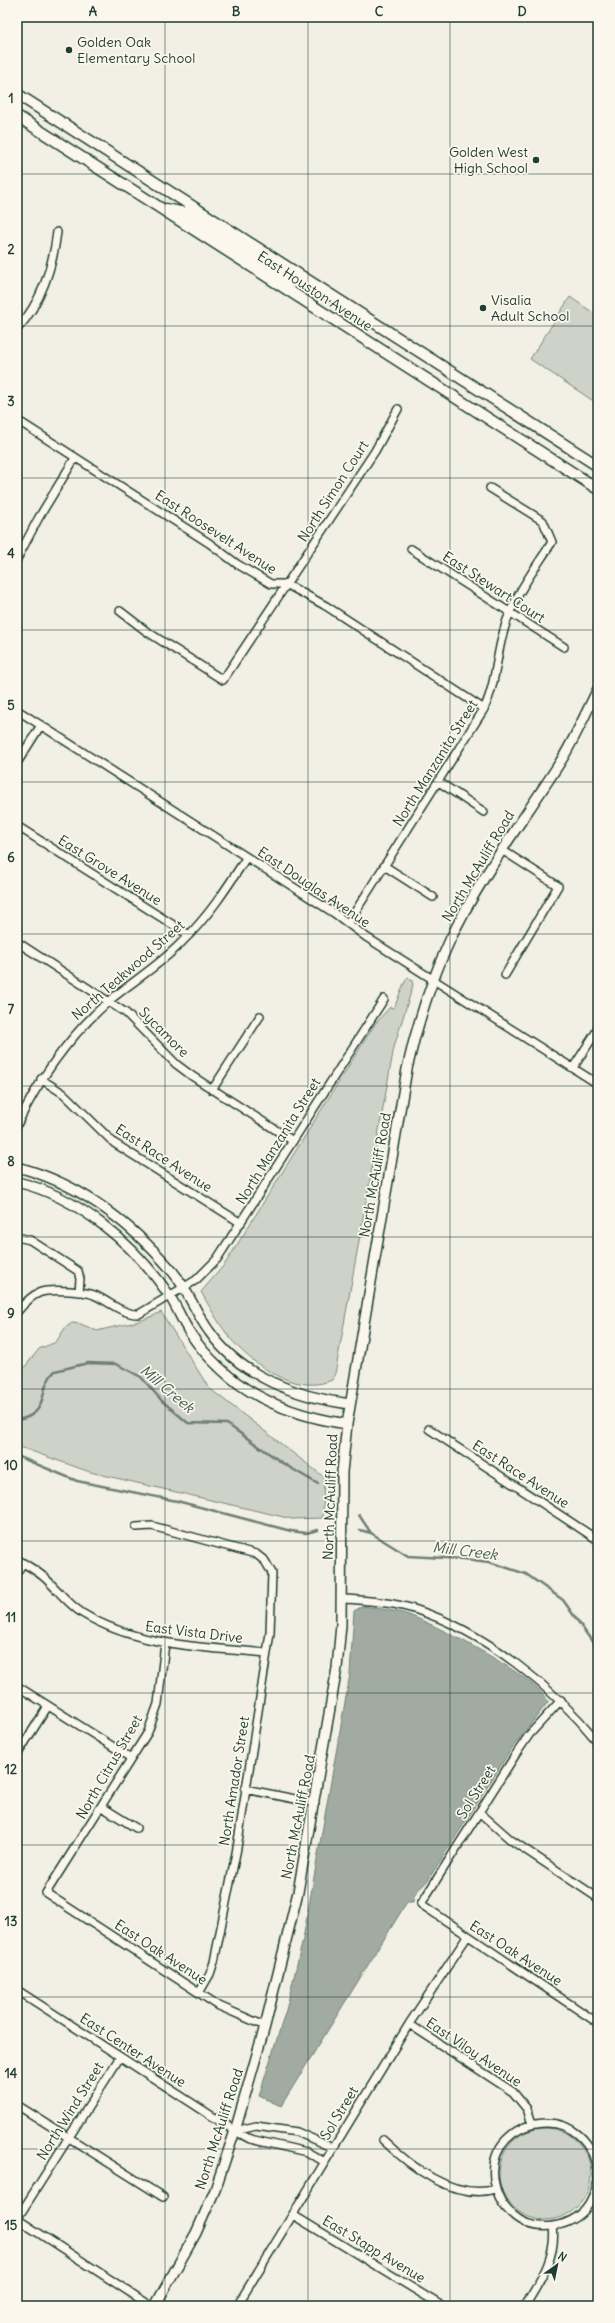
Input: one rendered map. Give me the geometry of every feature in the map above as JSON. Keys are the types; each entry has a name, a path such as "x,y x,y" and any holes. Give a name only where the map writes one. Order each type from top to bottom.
{"main road":[{"name":"East Houston Avenue","path":"17,94 598,466"},
{"name":"East Houston Avenue","path":"17,116 598,490"},
{"path":"160,208 185,213 289,280 300,284 306,280"}],"street":[{"path":"17,329 30,312 50,272 57,232"},
{"name":"North Simon Court","path":"120,611 146,631 224,680 286,584 316,543 376,451 398,409"},
{"name":"East Roosevelt Avenue","path":"17,420 209,543 244,568 271,584 286,584 326,606 484,709"},
{"path":"17,559 75,458"},
{"name":"North Manzanita Street","path":"348,923 386,866 484,709 494,682 504,629 510,613 517,598 552,542 543,521 490,488"},
{"name":"East Stewart Court","path":"411,549 564,647"},
{"name":"North McAuliff Road","path":"155,2306 196,2233 215,2190 235,2131 285,1951 315,1802 337,1668 342,1598 342,1472 347,1424 407,1069 421,1017 433,980 460,920 502,850 560,763 598,689"},
{"name":"East Douglas Avenue","path":"17,710 348,923 366,937 598,1084"},
{"path":"17,763 41,725"},
{"path":"439,782 484,812"},
{"name":"East Grove Avenue","path":"17,826 189,935"},
{"path":"502,850 558,886 505,975"},
{"name":"North Teakwood Street","path":"17,1125 41,1079 70,1039 109,1001 160,962 189,935 212,909 246,858"},
{"path":"386,866 433,897"},
{"name":"Sycamore","path":"17,942 109,1001 142,1027 176,1064 212,1090 293,1141"},
{"name":"North Manzanita Street","path":"17,1312 28,1298 41,1290 93,1294 134,1314 147,1311 208,1270 241,1222 384,999"},
{"path":"212,1090 260,1016"},
{"path":"573,1068 598,1029"},
{"name":"East Race Avenue","path":"41,1079 64,1094 114,1143 241,1222"},
{"path":"17,1167 60,1181 110,1212 142,1239 184,1287 209,1332 235,1359 252,1371 290,1391 310,1398 350,1404"},
{"path":"17,1182 64,1201 104,1227 128,1245 143,1261 170,1296 190,1333 204,1351 237,1383 260,1397 307,1417 347,1424"},
{"path":"17,1238 30,1240 78,1271 80,1279 79,1292"},
{"name":"East Race Avenue","path":"429,1429 598,1540"},
{"name":"North Amador Street","path":"136,1527 152,1526 256,1554 265,1561 272,1573 267,1653 237,1848 216,1955 210,1974 199,1993"},
{"path":"17,1572 20,1561"},
{"name":"East Vista Drive","path":"20,1561 45,1579 69,1604 91,1618 134,1636 165,1643 267,1653"},
{"path":"342,1598 400,1606 417,1610 450,1624 527,1671 561,1700 598,1742"},
{"name":"North Citrus Street","path":"46,1893 102,1807 148,1732 158,1704 165,1643"},
{"path":"17,1686 131,1758"},
{"name":"Sol Street","path":"421,1904 529,1735 561,1700"},
{"path":"17,1755 48,1706"},
{"path":"245,1789 315,1802"},
{"path":"102,1807 136,1828"},
{"path":"479,1812 521,1847 598,1898"},
{"name":"East Oak Avenue","path":"46,1893 218,2006 265,2026"},
{"name":"East Oak Avenue","path":"421,1904 467,1937 598,2023"},
{"name":"Sol Street","path":"239,2305 409,2024 467,1937"},
{"name":"East Center Avenue","path":"17,1990 235,2131 250,2139 307,2152 325,2162"},
{"name":"East Viloy Avenue","path":"409,2024 513,2092 527,2109 532,2124"},
{"name":"North Wind Street","path":"17,2219 120,2057"},
{"path":"17,2105 163,2197"},
{"path":"551,2122 567,2126 581,2135 591,2148 598,2165 598,2180 593,2197 584,2211 570,2221 554,2226 539,2226 525,2222 512,2214 502,2203 496,2189 494,2172 497,2156 506,2141 518,2130 532,2124 551,2122"},
{"path":"235,2131 256,2126 296,2132 333,2148"},
{"path":"383,2140 402,2158 452,2187 478,2193 496,2189"},
{"name":"East Stapp Avenue","path":"293,2215 442,2306"},
{"path":"17,2219 152,2306"},
{"path":"525,2306 550,2263 554,2240 554,2226"}],"shaded area":[{"path":"570,297 598,316 598,404 530,359"},
{"path":"408,977 412,981 413,985 394,1047 335,1374 332,1380 320,1384 295,1382 270,1372 248,1357 233,1342 201,1292 225,1264 375,1024 390,1007 394,1008"},
{"path":"161,1312 209,1388 324,1477 323,1518 292,1519 90,1472 17,1446 17,1372 24,1368 39,1349 56,1342 65,1328 72,1323 81,1324 97,1331 138,1321"},
{"path":"363,1606 404,1613 441,1629 507,1666 540,1691 548,1702 512,1748 428,1880 414,1895 413,1902 407,1902 281,2106 259,2096 286,2010 303,1939 350,1674 354,1611"},
{"path":"545,2128 554,2129 571,2136 583,2148 590,2165 590,2183 583,2200 571,2212 554,2219 545,2220 536,2219 519,2212 507,2200 500,2183 499,2174 500,2165 507,2148 519,2136 536,2129"}],"waterway":[{"name":"Mill Creek","path":"17,1420 28,1417 39,1407 49,1378 55,1371 88,1363 116,1364 141,1377 162,1401 188,1423 227,1424 284,1464 318,1484"},
{"path":"17,1456 77,1481 177,1501 291,1531 306,1533 318,1530"},
{"name":"Mill Creek","path":"359,1515 371,1533 408,1556 489,1562 526,1574 563,1600 598,1650"},
{"name":"Mill Creek","path":"360,1530 371,1533"}],"place":[{"name":"Golden Oak Elementary School","path":"69,50"},
{"name":"Golden West High School","path":"536,160"},
{"name":"Visalia Adult School","path":"483,308"}]}
